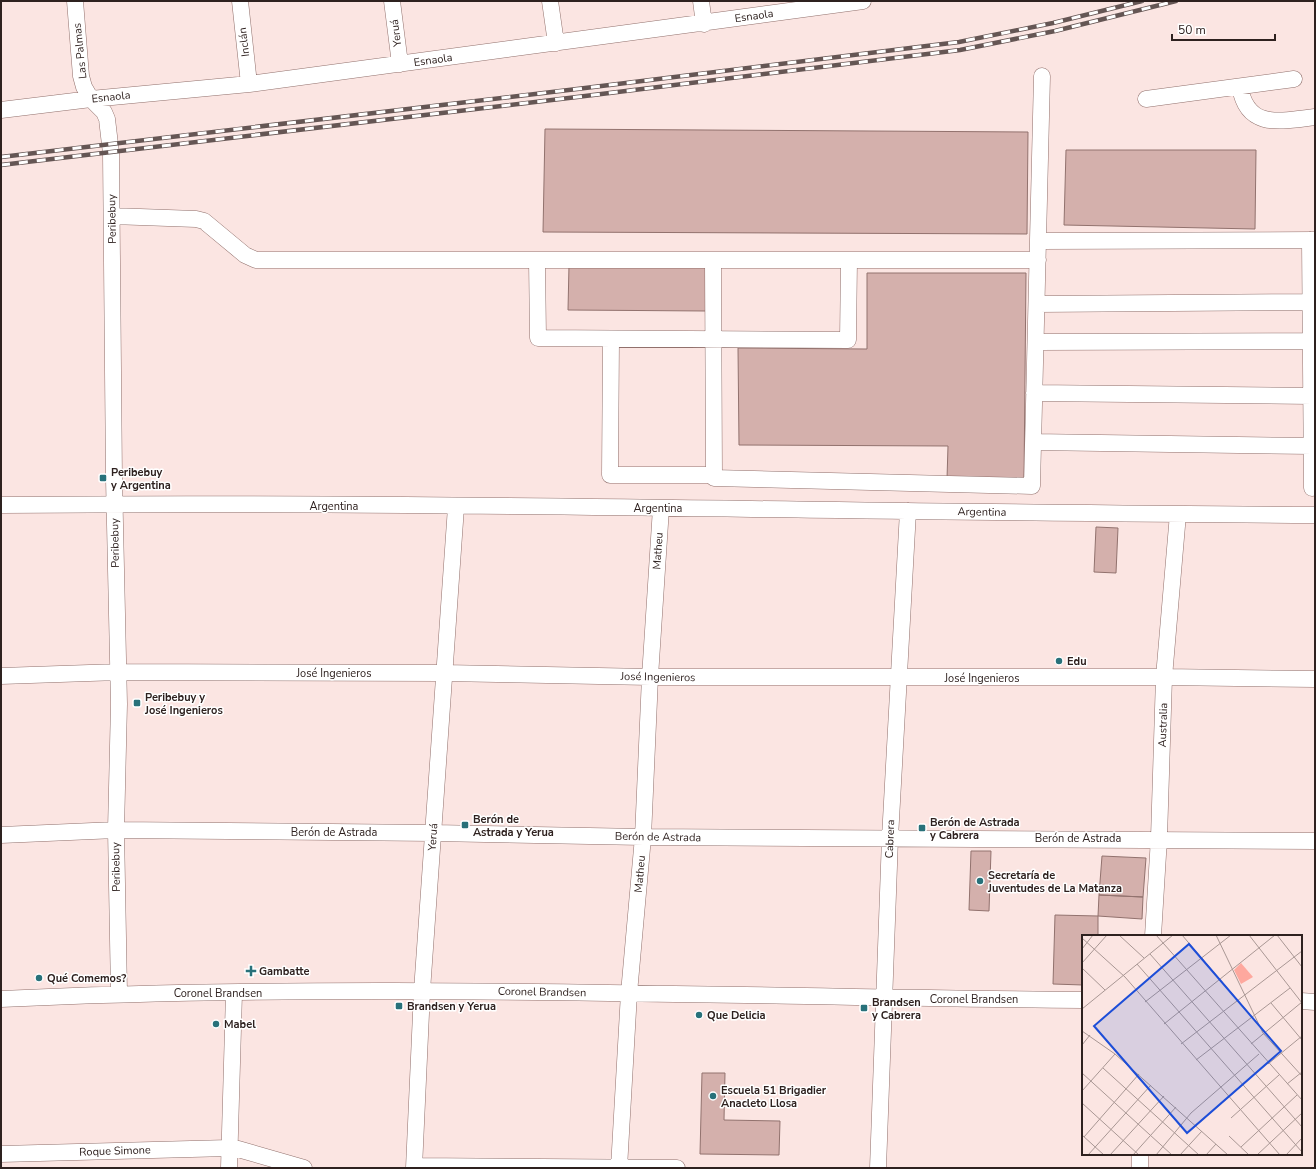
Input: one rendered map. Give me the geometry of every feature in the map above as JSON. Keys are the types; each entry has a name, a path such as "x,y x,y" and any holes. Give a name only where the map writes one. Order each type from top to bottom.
{"street":[{"name":"Las Palmas","path":"75,1 81,76 84,87 91,99"},
{"name":"Inclán","path":"240,1 249,84"},
{"name":"Yeruá","path":"392,1 400,64"},
{"path":"550,1 556,43"},
{"path":"701,1 704,24"},
{"name":"Esnaola","path":"1,110 91,99 249,84 704,24 863,1"},
{"path":"713,260 714,478 1032,486 1042,76"},
{"path":"1146,99 1294,79"},
{"path":"1240,87 1245,107 1253,114 1266,120 1286,121 1315,117"},
{"name":"Peribebuy","path":"91,99 104,112 107,119 111,153 115,504 119,672 116,830 119,993"},
{"path":"112,216 196,219 204,221 245,256 256,260 1038,260"},
{"path":"1038,242 1313,240 1311,302 1312,488"},
{"path":"537,260 538,338 848,340 849,260"},
{"path":"1037,304 1311,302"},
{"path":"611,339 610,475 714,475"},
{"path":"1036,342 1311,341"},
{"path":"1034,393 1312,396"},
{"path":"1033,442 1312,446"},
{"name":"Argentina","path":"1,505 115,504 661,508 1315,515"},
{"name":"Yeruá","path":"414,1167 422,991 456,507"},
{"name":"Matheu","path":"619,1167 629,993 643,837 650,677 661,508"},
{"name":"Cabrera","path":"878,1168 890,838 908,510"},
{"name":"Australia","path":"1153,935 1159,838 1164,677 1178,514"},
{"name":"José Ingenieros","path":"1,676 119,672 650,677 1164,677 1315,679"},
{"name":"Berón de Astrada","path":"1,835 116,830 434,833 643,837 1159,838 1315,841"},
{"name":"Coronel Brandsen","path":"1,998 119,993 422,991 1082,1000"},
{"path":"229,1168 234,993"},
{"path":"1302,1001 1315,1002"},
{"name":"Roque Simone","path":"1,1154 229,1148 238,1149 304,1168"},
{"path":"1140,1155 1140,1168"},
{"path":"414,1167 677,1168"}],"building":[{"path":"545,129 1028,132 1027,234 543,232"},
{"path":"1066,150 1256,150 1255,229 1064,225"},
{"path":"569,265 706,267 706,311 568,310"},
{"path":"867,273 1026,273 1024,479 947,479 948,446 739,445 738,348 867,349"},
{"path":"1096,527 1118,528 1116,573 1094,572"},
{"name":"Secretaría de Juventudes de La Matanza","path":"971,851 991,851 989,911 969,910"},
{"path":"1102,856 1146,858 1143,897 1099,895"},
{"path":"1099,895 1143,897 1142,919 1098,916"},
{"path":"1055,915 1098,916 1098,935 1082,935 1082,985 1053,984"},
{"name":"Escuela 51 Brigadier Anacleto Llosa","path":"702,1073 725,1073 724,1120 780,1121 779,1155 700,1154"}],"railway":[{"path":"1,157 959,42 1053,23 1142,1"},
{"path":"1,165 960,50 1055,31 1176,1"}],"place":[{"name":"Peribebuy y Argentina","path":"103,478"},
{"name":"Edu","path":"1059,661"},
{"name":"Peribebuy y José Ingenieros","path":"137,703"},
{"name":"Berón de Astrada y Yerua","path":"465,825"},
{"name":"Berón de Astrada y Cabrera","path":"922,828"},
{"name":"Secretaría de Juventudes de La Matanza","path":"980,881"},
{"name":"Gambatte","path":"251,971"},
{"name":"Qué Comemos?","path":"39,978"},
{"name":"Brandsen y Yerua","path":"399,1006"},
{"name":"Brandsen y Cabrera","path":"864,1008"},
{"name":"Que Delicia","path":"699,1015"},
{"name":"Mabel","path":"216,1024"},
{"name":"Escuela 51 Brigadier Anacleto Llosa","path":"713,1096"}]}
